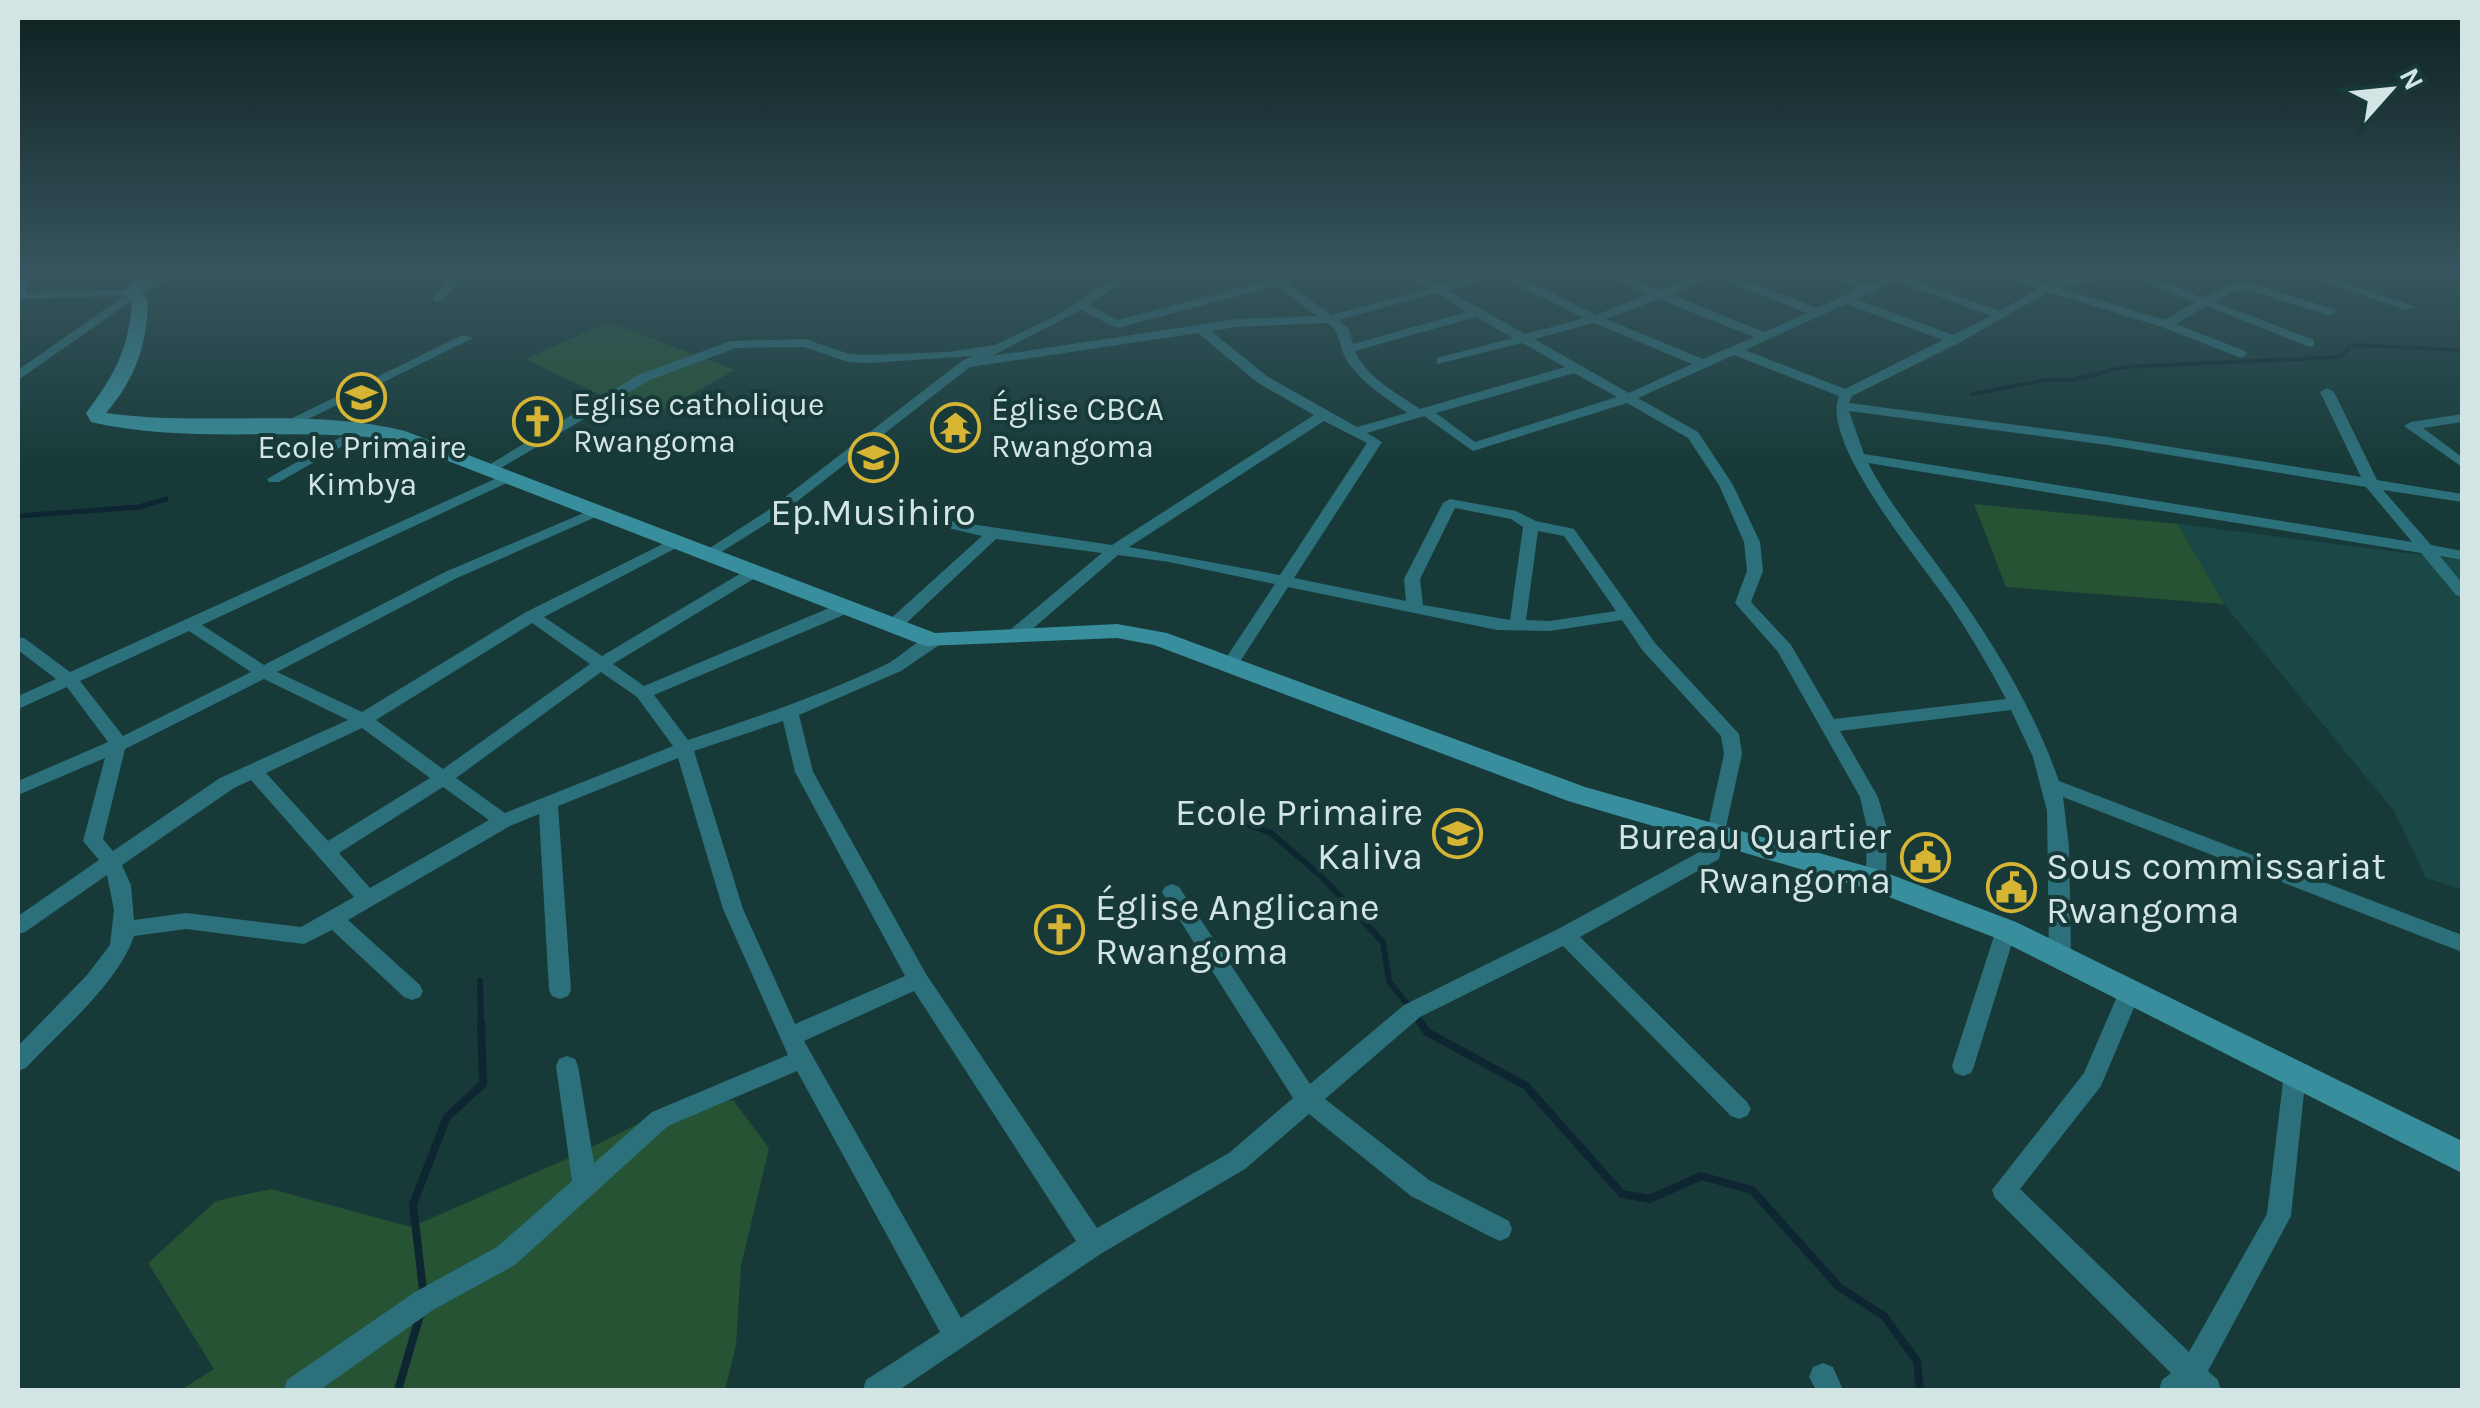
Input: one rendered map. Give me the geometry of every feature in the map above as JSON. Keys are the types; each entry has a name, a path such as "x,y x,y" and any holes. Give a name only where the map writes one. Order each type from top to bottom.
{"street":[{"path":"18,376 79,335"},
{"path":"136,335 134,356 124,382 96,412 98,418 133,424 289,423 364,428 432,445 593,512 933,642 1016,634 1117,631 1159,638 1576,794 1876,880 2006,930 2462,1158"},
{"path":"708,556 772,514 966,364 1022,335"},
{"path":"966,364 1163,335"},
{"path":"1208,335 1263,380 1374,442 1230,664"},
{"path":"1344,335 1347,350 1367,378 1473,446 1626,399 1766,335"},
{"path":"1347,350 1400,335"},
{"path":"1516,335 1693,435 1726,485 1752,542 1755,572 1743,603 1785,649 1875,811 1876,880"},
{"path":"1441,362 1534,335"},
{"path":"1635,335 1703,364"},
{"path":"1941,335 1955,340"},
{"path":"1844,400 1965,335"},
{"path":"2193,335 2241,354"},
{"path":"2288,335 2310,343"},
{"path":"289,423 467,338"},
{"path":"18,703 71,681 498,473 646,377 735,344 805,343 848,358 948,356 994,349"},
{"path":"1734,350 1844,400 2108,440 2372,487 2462,498"},
{"path":"1355,432 1573,369"},
{"path":"2327,392 2372,487 2462,592"},
{"path":"1844,400 1856,458 1880,503 1970,623 2014,704 2049,784 2057,808 2060,956"},
{"path":"1016,634 1116,549 1323,415"},
{"path":"2462,418 2411,426 2462,463"},
{"path":"274,479 364,428"},
{"path":"1856,458 2462,555"},
{"path":"876,1390 1094,1244 1237,1161 1412,1010 1565,935 1712,854 1720,834 1733,754 1730,734 1624,615 1576,539 1564,530 1531,524 1516,515 1450,503 1412,579 1415,610"},
{"path":"18,788 265,673 452,576 593,512"},
{"path":"942,522 992,534 1116,549 1415,610 1517,626 1550,626 1624,615"},
{"path":"1517,626 1531,524"},
{"path":"894,626 992,534"},
{"path":"18,926 227,783 363,720 532,616 674,543"},
{"path":"326,851 443,778 601,664 754,572"},
{"path":"643,692 848,607"},
{"path":"532,616 643,692 684,748 734,909 796,1048 957,1337"},
{"path":"188,623 265,673 363,720 504,821"},
{"path":"18,642 71,681 118,743"},
{"path":"122,930 186,921 304,936 504,821 684,748 790,712 895,667 933,642"},
{"path":"1829,726 2014,704"},
{"path":"790,712 804,772 918,980 1094,1244"},
{"path":"18,1061 106,967 124,940 124,891 114,860 92,841 118,743"},
{"path":"254,770 368,899"},
{"path":"2049,784 2462,944"},
{"path":"548,803 560,990"},
{"path":"1172,892 1306,1098 1420,1188 1500,1229"},
{"path":"332,919 412,991"},
{"path":"1964,1066 2006,930"},
{"path":"1565,935 1739,1109"},
{"path":"296,1390 424,1301 506,1256 660,1119 918,980"},
{"path":"2130,992 2093,1079 2004,1190 2200,1382"},
{"path":"567,1066 585,1185"},
{"path":"2172,1390 2200,1382 2279,1216 2295,1074"}],"shaded area":[{"path":"2178,524 2462,560 2462,889 2426,878 2395,812 2224,604"}],"green space":[{"path":"579,335 642,335 735,370 649,418 525,359"},
{"path":"1974,504 2178,524 2224,604 2006,587"},
{"path":"733,1100 769,1148 741,1266 736,1345 725,1390 181,1390 214,1369 148,1263 216,1201 271,1189 411,1227 578,1154 665,1110"}],"building":[{"name":"Église Anglicane Rwangoma","path":"1051,916 1080,929 1070,942 1041,928"}],"waterway":[{"path":"1973,394 2045,380 2073,380 2123,367 2340,357 2352,345 2462,350"},
{"path":"18,516 139,507 166,499"},
{"path":"1188,800 1271,833 1322,877 1383,942 1389,981 1408,1005"},
{"path":"480,981 481,1024"},
{"path":"1415,1014 1422,1024"},
{"path":"423,1290 413,1204 447,1117 483,1084 481,1022"},
{"path":"1420,1022 1427,1032 1526,1086 1622,1194 1650,1199 1701,1176 1752,1190 1839,1287 1884,1316 1917,1361 1920,1390"},
{"path":"398,1390 420,1315"}],"place":[{"name":"Ecole Primaire Kimbya","path":"362,397"},
{"name":"Eglise catholique Rwangoma","path":"538,422"},
{"name":"Église CBCA Rwangoma","path":"956,427"},
{"name":"Ep.Musihiro","path":"873,458"},
{"name":"Ecole Primaire Kaliva","path":"1458,834"},
{"name":"Bureau Quartier Rwangoma","path":"1926,858"},
{"name":"Sous commissariat Rwangoma","path":"2011,888"},
{"name":"Église Anglicane Rwangoma","path":"1060,929"}]}
